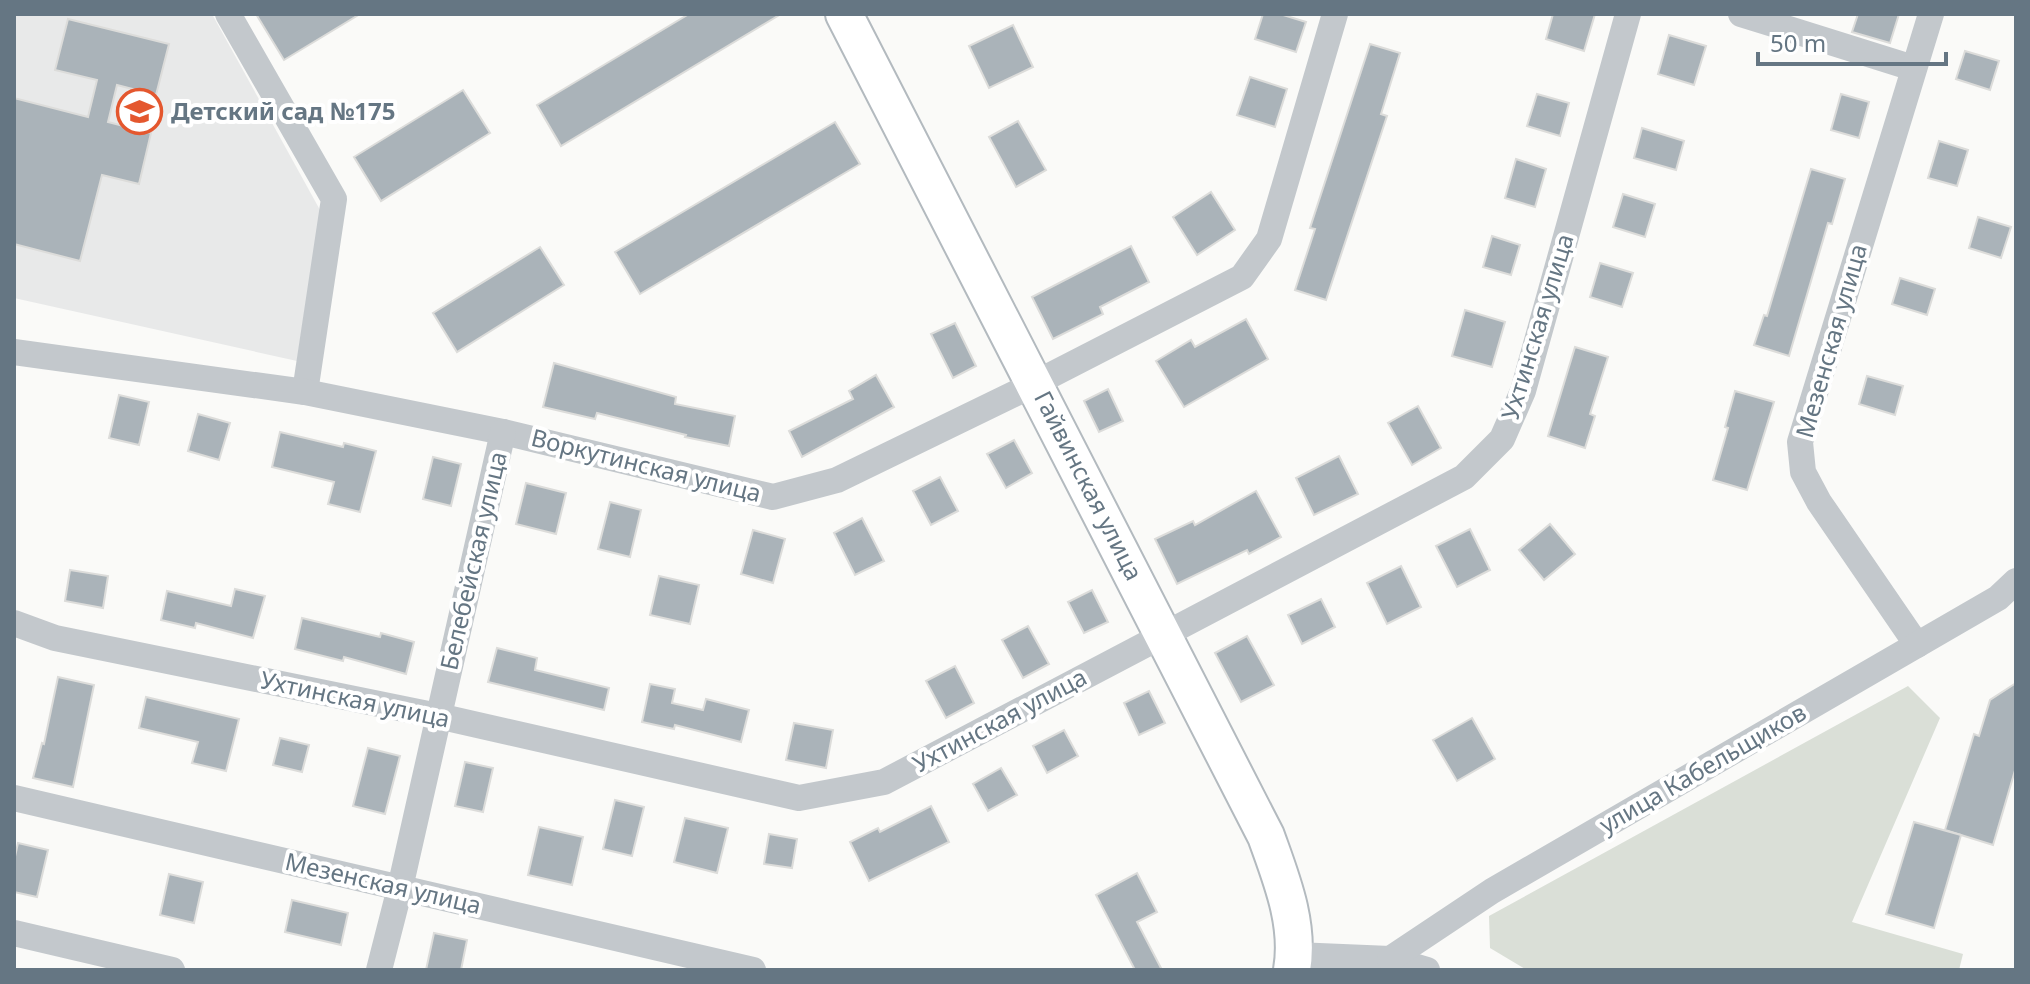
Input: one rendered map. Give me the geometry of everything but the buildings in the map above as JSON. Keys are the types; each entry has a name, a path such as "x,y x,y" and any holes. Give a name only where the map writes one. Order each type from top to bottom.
{"main road":[{"name":"Гайвинская улица","path":"844,14 1266,836 1287,895 1294,963"}],"street":[{"path":"228,14 334,199 305,392"},
{"name":"Воркутинская улица","path":"14,352 305,392 503,432 773,497 837,480 1242,277 1269,239 1335,14"},
{"name":"Ухтинская улица","path":"14,623 55,638 438,716 799,798 884,782 1464,477 1502,439 1523,391 1628,14"},
{"path":"1741,14 1913,68"},
{"name":"Мезенская улица","path":"1917,645 1819,502 1803,472 1800,442 1931,14"},
{"name":"Белебейская улица","path":"379,970 503,432"},
{"name":"улица Кабельщиков","path":"1390,959 1492,891 1998,598 2016,581"},
{"name":"Мезенская улица","path":"14,798 753,970"},
{"path":"14,933 172,970"},
{"path":"1294,963 1390,959 1427,970"}],"shaded area":[{"name":"Детский сад №175","path":"14,14 212,14 320,210 297,361 14,298"},
{"path":"1908,686 1940,718 1852,922 1963,954 1959,970 1527,970 1490,948 1489,916"}],"place":[{"name":"Детский сад №175","path":"140,112"}]}
